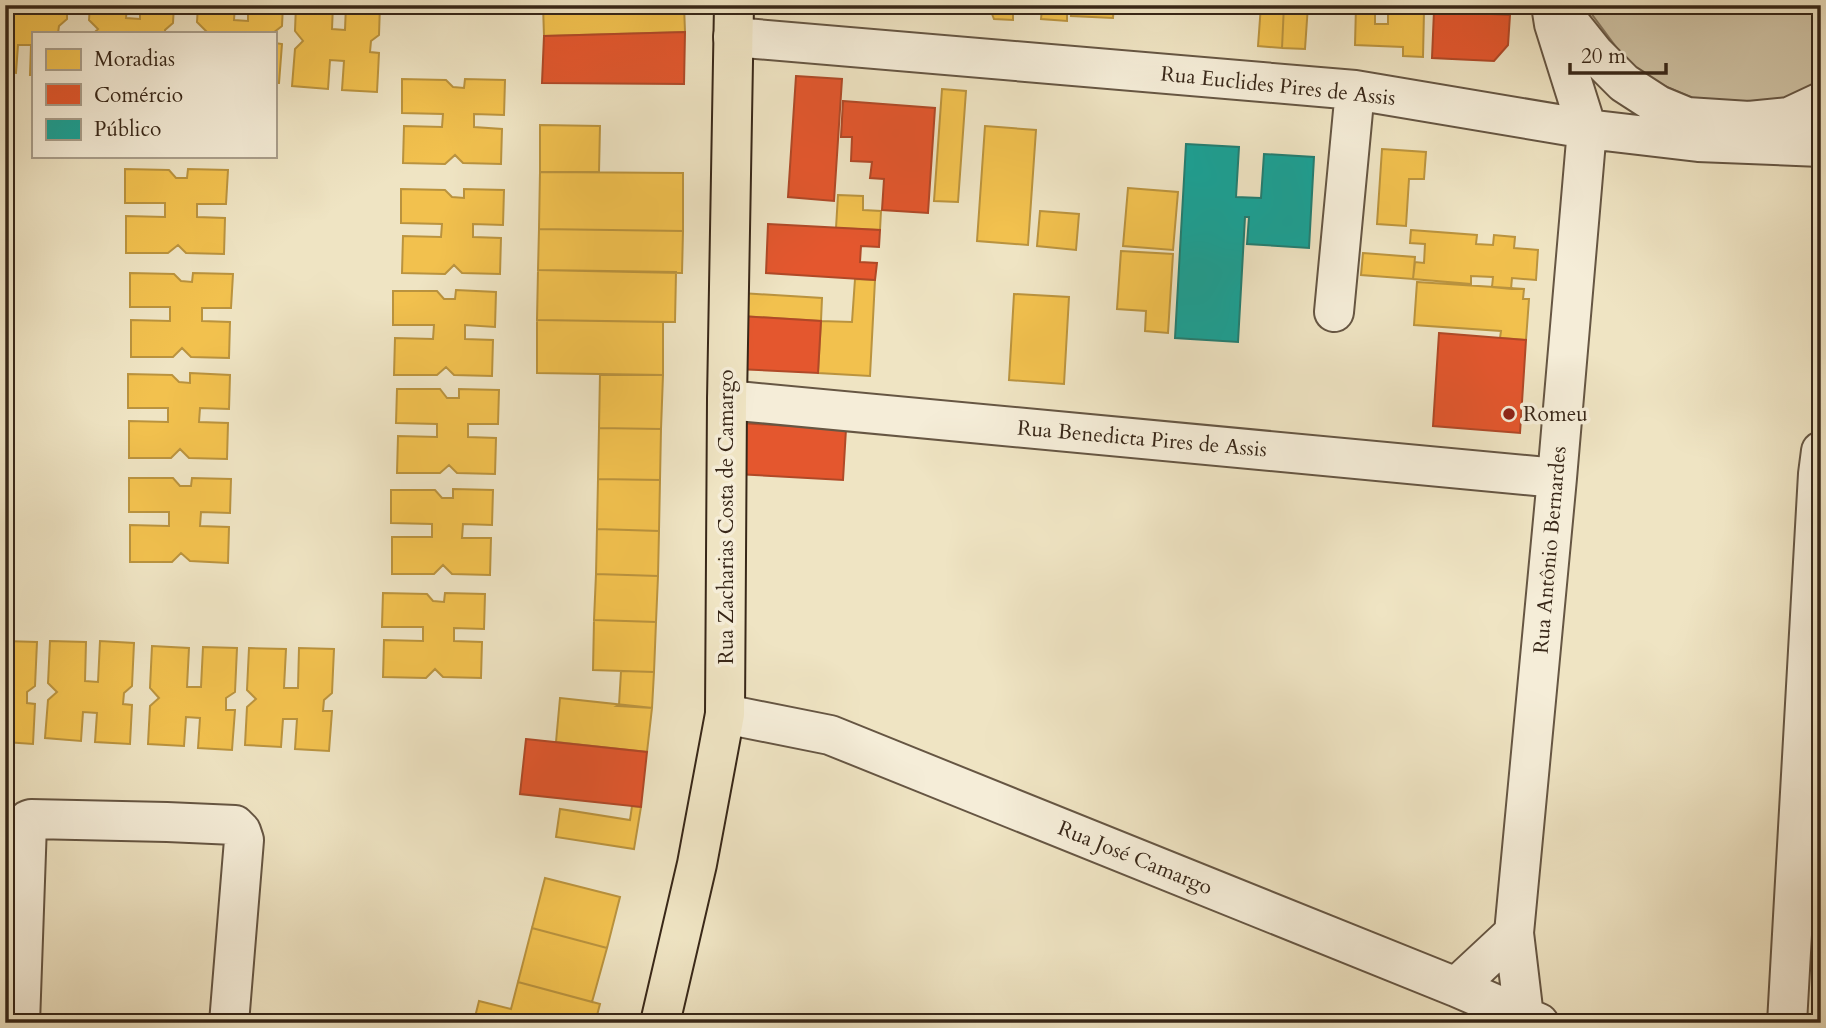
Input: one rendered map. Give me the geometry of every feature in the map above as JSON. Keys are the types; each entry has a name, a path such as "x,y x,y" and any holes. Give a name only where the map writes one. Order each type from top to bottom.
{"main road":[{"name":"Rua Zacharias Costa de Camargo","path":"668,1020 725,715 734,21"}],"street":[{"name":"Rua Antônio Bernardes","path":"1532,1020 1514,933 1587,129 1553,24 1551,5"},
{"path":"1565,5 1571,24 1595,54 1624,83 1658,105 1686,117 1699,130 1789,117 1821,102"},
{"name":"Rua Euclides Pires de Assis","path":"734,21 1355,90 1587,129 1699,130 1821,147"},
{"path":"1335,312 1355,90"},
{"name":"Rua Benedicta Pires de Assis","path":"727,400 1557,478"},
{"path":"1787,1023 1806,966 1820,467"},
{"name":"Rua José Camargo","path":"725,715 830,735 1532,1020"},
{"path":"20,1023 27,820 32,818 235,825 241,831 244,840 229,1023"},
{"path":"1456,987 1514,933"}],"shaded area":[{"path":"1585,5 1821,5 1821,86 1784,105 1718,109 1646,78 1622,55"}],"building: Moradias":[{"path":"5,5 20,5 19,14 32,14 33,5 67,5 67,19 59,26 58,32 32,32 32,75 31,45 18,45 16,73 5,72"},
{"path":"90,5 127,5 126,18 140,19 140,5 174,5 173,23 165,32 95,32 98,29 89,20"},
{"path":"198,5 235,5 234,20 248,21 248,5 283,5 282,26 274,32 205,32 197,22"},
{"path":"296,5 333,5 332,29 345,30 346,5 380,5 379,35 371,41 370,52 379,53 377,92 342,90 344,61 330,60 328,89 292,86 295,49 303,41 295,31"},
{"path":"543,5 684,5 685,32 544,36"},
{"path":"962,5 1013,5 1013,20 994,19 990,9 962,8"},
{"path":"1017,5 1067,5 1067,21 1041,19 1042,9"},
{"path":"1072,5 1114,5 1113,18 1071,16"},
{"path":"1261,5 1284,5 1282,48 1258,46"},
{"path":"1284,5 1308,5 1305,49 1282,48"},
{"path":"1424,5 1485,5 1484,14 1424,11"},
{"path":"1356,6 1375,7 1375,24 1388,24 1388,9 1424,11 1423,57 1403,56 1403,47 1355,45"},
{"path":"276,43 282,44 279,83 276,83"},
{"path":"402,79 446,80 453,87 464,88 465,79 505,80 504,115 474,114 474,127 502,129 501,164 463,163 455,155 445,164 403,163 404,126 442,127 443,114 402,113"},
{"path":"942,89 966,91 958,202 934,201"},
{"path":"540,125 600,126 599,172 540,172"},
{"path":"985,126 1036,130 1028,245 977,241"},
{"path":"1382,149 1426,152 1424,179 1409,179 1406,226 1377,224"},
{"path":"125,169 169,170 176,178 187,178 188,169 228,170 226,204 197,204 197,217 225,218 224,254 186,253 178,245 168,253 126,253 126,216 165,217 165,203 125,203"},
{"path":"540,172 683,173 683,231 539,229"},
{"path":"1128,188 1178,192 1173,250 1123,246"},
{"path":"401,189 445,190 452,197 464,198 464,189 504,190 503,225 473,224 473,237 501,238 500,274 462,273 454,265 445,274 402,273 403,236 441,237 442,224 401,223"},
{"path":"838,195 863,196 863,210 881,211 880,230 836,228"},
{"path":"1040,211 1079,214 1076,250 1037,246"},
{"path":"539,229 683,231 682,273 538,270"},
{"path":"1411,230 1477,235 1476,244 1493,245 1494,235 1515,237 1514,248 1538,250 1536,280 1512,278 1511,289 1492,287 1493,277 1471,276 1471,284 1413,279 1415,262 1424,263 1425,244 1410,243"},
{"path":"1121,251 1173,254 1168,333 1145,331 1146,311 1117,309"},
{"path":"1363,253 1415,257 1413,279 1361,275"},
{"path":"538,270 676,272 675,322 537,320"},
{"path":"130,273 174,274 181,281 192,282 193,273 233,274 231,308 202,308 202,321 230,322 229,358 191,357 182,348 173,357 131,357 131,320 170,321 170,307 130,307"},
{"path":"855,279 875,280 870,376 818,373 821,321 852,322"},
{"path":"1417,282 1524,289 1523,299 1529,299 1526,340 1500,338 1501,331 1414,325"},
{"path":"456,290 496,292 495,327 465,325 465,339 493,340 492,376 454,375 446,367 437,375 394,375 395,338 433,339 434,325 393,325 393,291 437,291 444,299 455,299"},
{"path":"741,293 822,298 821,321 740,316"},
{"path":"1014,294 1069,297 1064,384 1009,380"},
{"path":"537,320 663,322 663,375 537,373"},
{"path":"190,373 230,375 229,409 200,408 199,422 228,423 227,459 189,458 180,449 171,458 129,458 129,421 168,422 168,408 128,408 128,374 172,375 179,382 190,383"},
{"path":"600,374 663,375 661,429 599,428"},
{"path":"397,389 440,389 447,398 459,398 459,389 499,390 498,424 468,424 468,437 496,438 495,474 457,473 449,465 440,473 397,473 398,436 437,437 437,424 396,423"},
{"path":"599,428 661,429 660,480 598,479"},
{"path":"129,478 173,478 180,486 191,486 192,478 231,479 230,513 201,512 200,526 229,527 228,563 190,561 181,553 172,562 130,562 130,525 169,526 169,512 129,512"},
{"path":"598,479 660,480 659,531 597,529"},
{"path":"453,489 493,490 492,525 463,524 462,538 491,538 490,575 452,574 443,565 434,574 392,574 392,537 432,537 432,524 391,523 391,490 435,490 442,498 453,498"},
{"path":"597,529 659,531 658,576 596,574"},
{"path":"596,574 658,576 656,622 594,620"},
{"path":"383,593 427,594 433,601 444,602 445,593 485,594 484,629 454,628 454,641 482,642 481,678 443,677 435,669 426,678 383,677 384,640 423,641 423,627 382,627"},
{"path":"594,620 656,622 654,672 593,670"},
{"path":"5,641 37,642 35,686 27,692 27,703 35,704 33,744 5,742"},
{"path":"50,641 86,642 85,681 98,682 100,641 134,643 132,686 124,693 123,704 132,705 130,744 95,742 97,713 83,712 81,741 45,738 48,700 57,692 48,683"},
{"path":"152,646 189,648 187,687 201,687 203,647 237,648 235,692 226,698 226,710 235,710 232,750 198,748 200,718 186,717 184,746 148,744 150,706 159,698 150,688"},
{"path":"249,648 286,649 284,688 298,688 299,648 334,649 332,693 324,700 323,711 332,711 329,751 295,749 297,719 283,719 281,747 245,745 247,707 256,699 247,690"},
{"path":"621,671 654,672 652,708 617,706"},
{"path":"560,698 652,708 647,752 556,742"},
{"path":"632,806 641,807 634,849 556,837 560,809 630,820"},
{"path":"545,878 620,897 607,948 532,928"},
{"path":"532,928 607,948 592,1002 518,982"},
{"path":"518,982 600,1004 595,1023 474,1021 479,1001 511,1009"}],"building: Comércio":[{"path":"1434,11 1510,15 1508,45 1494,61 1432,58"},
{"path":"685,32 684,84 542,83 544,36"},
{"path":"796,76 842,79 834,201 788,197"},
{"path":"843,101 935,108 928,213 882,210 884,179 870,178 872,162 851,161 852,137 841,137"},
{"path":"768,224 880,230 879,247 861,246 860,262 877,263 875,280 766,273"},
{"path":"740,316 821,321 818,373 737,369"},
{"path":"1439,333 1526,340 1520,433 1433,426"},
{"path":"739,423 846,429 843,480 736,474"},
{"path":"526,739 647,752 641,807 520,794"}],"building: Público":[{"path":"1186,144 1239,147 1236,197 1261,198 1264,154 1314,157 1309,248 1247,244 1249,217 1245,217 1238,342 1175,338"}],"building: Outros":[{"path":"1734,5 1821,5 1821,12"}],"place":[{"name":"Romeu","path":"1509,414"}]}
